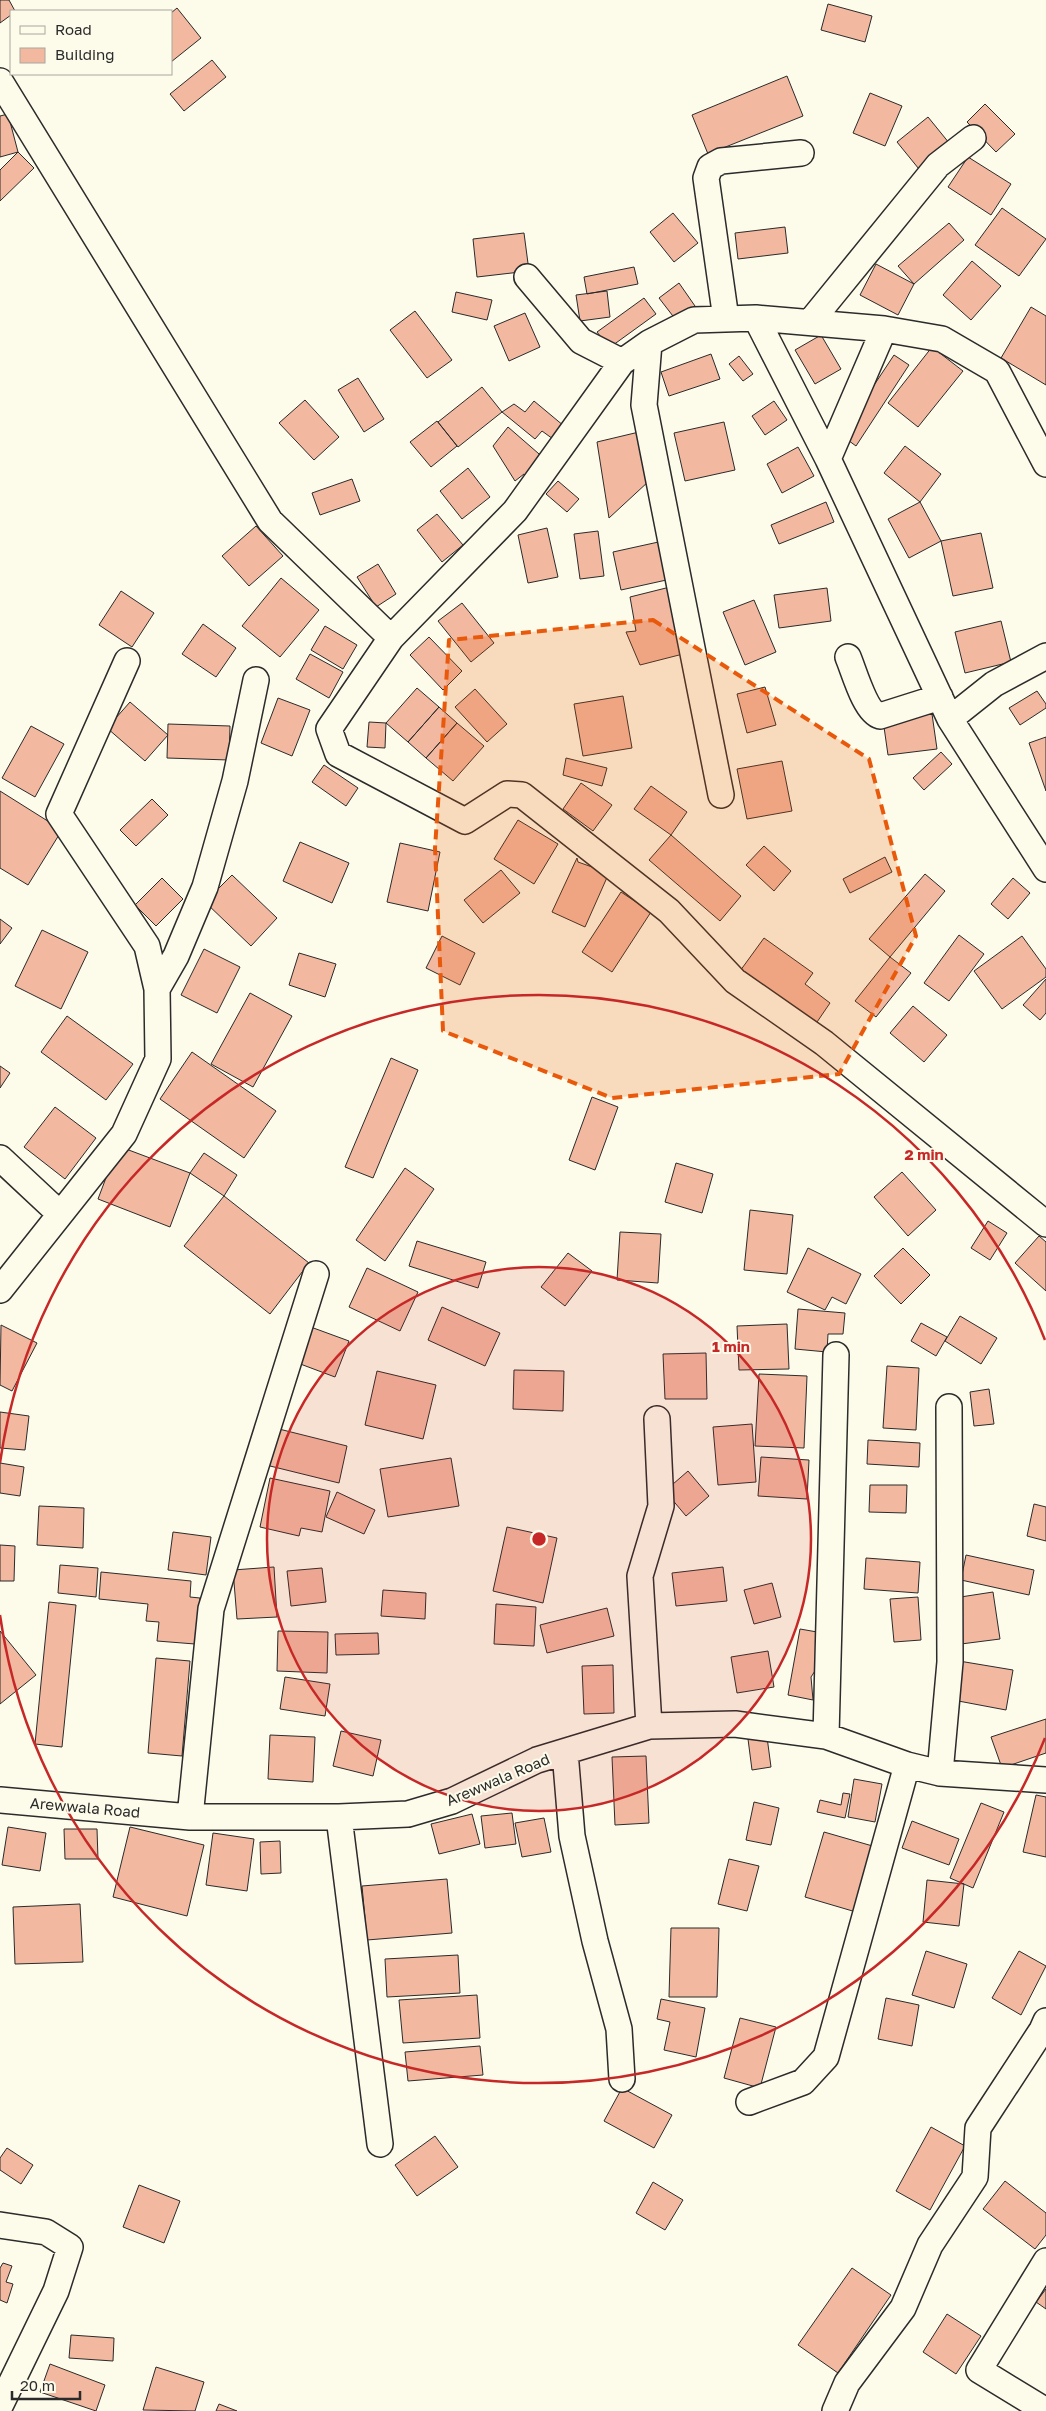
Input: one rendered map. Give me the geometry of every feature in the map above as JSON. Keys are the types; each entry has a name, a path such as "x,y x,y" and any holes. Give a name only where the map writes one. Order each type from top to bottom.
{"street":[{"path":"0,81 270,521 391,638"},
{"path":"811,321 938,165 974,138"},
{"path":"726,319 706,178 710,167 721,161 801,153"},
{"path":"527,277 581,341 622,362"},
{"path":"1046,464 997,371 942,339 884,329 811,321 756,318 694,320 649,343 622,362 515,511 391,638 329,729 338,754 465,821 507,794 522,796 670,912 735,982 824,1043 1046,1224"},
{"path":"756,318 828,459 950,719 1046,870"},
{"path":"828,459 884,329"},
{"path":"649,343 644,405 721,795"},
{"path":"950,719 994,684 1046,656"},
{"path":"848,657 869,707 874,714 880,716 940,697"},
{"path":"0,1290 124,1134 158,1059 157,989 147,946 59,814 126,661"},
{"path":"157,989 176,956 205,887 235,781 256,680"},
{"path":"0,1158 60,1214"},
{"path":"190,1817 211,1609 316,1274"},
{"path":"826,1736 836,1355"},
{"path":"940,1773 950,1662 949,1407"},
{"path":"649,1726 640,1576 661,1506 657,1419"},
{"name":"Arewwala Road","path":"0,1800 190,1817 339,1817 408,1814 452,1801 538,1760 649,1726 735,1724 826,1736 907,1764 940,1773 1046,1780"},
{"path":"565,1752 572,1836 595,1941 619,2029 622,2079"},
{"path":"749,2102 803,2082 826,2057 907,1764"},
{"path":"339,1817 380,2144"},
{"path":"835,2411 847,2383 903,2308 930,2245 975,2177 978,2128 1045,2030"},
{"path":"0,2224 46,2232 70,2247 56,2291 0,2406"},
{"path":"1046,2261 979,2370 1046,2411"}],"highlighted area":[{"path":"653,620 869,759 916,936 839,1074 612,1098 443,1031 435,848 449,640"}],"building":[{"path":"0,0 9,0 14,10 10,10 10,16 0,23"},
{"path":"828,4 872,16 865,42 821,30"},
{"path":"177,8 201,38 172,61 172,12"},
{"path":"212,60 226,77 184,111 170,94"},
{"path":"787,76 803,116 708,154 692,115"},
{"path":"870,93 902,106 885,146 853,133"},
{"path":"985,104 1015,134 996,152 967,122"},
{"path":"8,114 18,152 0,157 0,116"},
{"path":"928,117 954,149 923,174 897,142"},
{"path":"18,152 34,168 0,201 0,170"},
{"path":"968,157 1011,184 991,215 948,187"},
{"path":"1002,208 1046,239 1019,276 975,245"},
{"path":"673,213 698,243 674,262 650,232"},
{"path":"949,223 964,240 914,284 898,266"},
{"path":"785,227 788,253 738,259 735,233"},
{"path":"524,233 529,271 477,277 473,239"},
{"path":"972,261 1001,286 971,320 943,295"},
{"path":"876,264 914,284 898,315 860,295"},
{"path":"634,267 638,284 587,294 584,277"},
{"path":"679,283 695,306 676,320 659,298"},
{"path":"607,291 610,317 580,321 576,295"},
{"path":"456,292 492,300 487,320 452,312"},
{"path":"644,298 656,314 609,348 597,332"},
{"path":"1031,307 1046,316 1046,385 1001,358"},
{"path":"415,311 452,360 427,378 390,330"},
{"path":"525,313 540,347 509,361 494,326"},
{"path":"821,335 841,369 815,384 795,350"},
{"path":"932,347 963,371 918,427 888,403"},
{"path":"711,354 720,379 669,396 661,372"},
{"path":"894,355 909,365 856,446 841,435"},
{"path":"739,356 753,374 743,381 729,364"},
{"path":"358,378 384,419 364,432 338,390"},
{"path":"482,387 502,412 458,447 438,422"},
{"path":"305,400 339,437 314,460 279,423"},
{"path":"534,401 564,426 553,439 542,431 535,439 502,412 514,404 525,412"},
{"path":"774,401 787,420 765,435 752,416"},
{"path":"437,421 457,446 431,467 410,442"},
{"path":"724,422 735,470 685,481 674,433"},
{"path":"508,427 546,460 530,481 524,474 515,481 493,446"},
{"path":"639,432 649,481 609,518 597,442"},
{"path":"905,446 941,474 920,502 884,473"},
{"path":"798,447 814,476 782,493 767,464"},
{"path":"468,468 490,497 462,519 440,491"},
{"path":"352,479 360,501 320,515 312,493"},
{"path":"558,481 579,499 567,512 546,494"},
{"path":"826,502 834,522 779,544 771,525"},
{"path":"920,502 941,541 909,558 888,519"},
{"path":"437,514 463,545 442,562 417,530"},
{"path":"256,526 283,556 249,586 222,556"},
{"path":"547,528 558,577 528,583 518,535"},
{"path":"598,531 604,576 580,579 574,534"},
{"path":"981,533 993,588 953,596 941,541"},
{"path":"663,541 671,579 621,590 613,552"},
{"path":"378,564 396,594 376,607 357,577"},
{"path":"281,578 319,610 280,657 242,626"},
{"path":"670,587 683,654 640,665 626,632 636,631 630,597"},
{"path":"827,588 831,621 779,628 774,595"},
{"path":"121,591 154,613 132,647 99,625"},
{"path":"754,600 776,652 745,665 723,612"},
{"path":"462,603 494,643 471,662 438,621"},
{"path":"1001,621 1011,662 965,673 955,632"},
{"path":"203,624 236,648 216,677 182,654"},
{"path":"325,626 357,645 343,669 311,650"},
{"path":"429,637 462,671 443,690 410,655"},
{"path":"310,654 343,672 329,698 296,679"},
{"path":"765,687 776,725 747,733 737,694"},
{"path":"417,688 439,707 408,742 386,723"},
{"path":"475,689 507,724 487,742 455,707"},
{"path":"1037,691 1046,704 1046,708 1020,725 1009,708"},
{"path":"623,696 632,748 583,756 574,704"},
{"path":"278,698 310,710 292,756 261,743"},
{"path":"130,702 168,735 145,761 107,728"},
{"path":"439,707 457,723 426,758 408,742"},
{"path":"932,714 937,749 888,755 883,720"},
{"path":"369,722 386,723 385,748 367,747"},
{"path":"457,723 484,746 453,781 426,758"},
{"path":"168,724 230,726 229,760 167,758"},
{"path":"31,726 64,744 35,797 2,778"},
{"path":"1046,737 1046,791 1029,743"},
{"path":"941,752 952,764 924,790 913,778"},
{"path":"566,758 607,768 602,786 563,775"},
{"path":"782,761 792,811 747,819 737,769"},
{"path":"324,765 358,788 346,806 312,782"},
{"path":"581,783 612,805 593,831 563,809"},
{"path":"651,786 687,812 671,835 634,809"},
{"path":"0,791 62,830 28,885 0,868"},
{"path":"152,799 168,815 136,846 120,830"},
{"path":"518,820 558,844 534,884 494,859"},
{"path":"671,835 741,896 720,921 649,860"},
{"path":"300,842 349,863 332,903 283,881"},
{"path":"400,843 440,852 428,911 387,902"},
{"path":"764,846 791,871 774,891 746,865"},
{"path":"885,857 892,872 850,893 843,879"},
{"path":"577,858 578,862 609,873 585,927 552,912"},
{"path":"501,870 520,893 483,923 464,900"},
{"path":"925,874 945,891 890,957 869,939"},
{"path":"232,875 277,918 251,946 205,902"},
{"path":"162,878 183,899 156,926 135,905"},
{"path":"1013,878 1030,893 1008,919 991,904"},
{"path":"621,892 651,912 612,972 582,952"},
{"path":"0,919 12,928 0,944"},
{"path":"42,930 88,952 61,1009 15,986"},
{"path":"959,935 984,954 949,1001 924,983"},
{"path":"442,936 475,953 460,985 426,968"},
{"path":"1022,936 1046,969 1046,977 1002,1009 974,971"},
{"path":"764,938 813,973 805,984 830,1003 815,1025 740,971"},
{"path":"204,949 240,967 217,1013 181,995"},
{"path":"299,953 336,964 325,997 289,985"},
{"path":"890,957 911,973 876,1017 855,1001"},
{"path":"1046,979 1046,1013 1040,1020 1023,1005"},
{"path":"250,993 292,1016 253,1087 211,1064"},
{"path":"913,1006 947,1035 924,1062 890,1033"},
{"path":"67,1016 133,1064 106,1100 41,1052"},
{"path":"192,1052 276,1111 244,1158 160,1099"},
{"path":"391,1058 418,1070 373,1178 345,1167"},
{"path":"0,1066 10,1073 0,1088"},
{"path":"592,1097 618,1107 595,1170 569,1160"},
{"path":"55,1107 96,1138 65,1179 24,1147"},
{"path":"118,1146 190,1173 170,1227 98,1199"},
{"path":"204,1153 237,1175 224,1196 190,1173"},
{"path":"676,1163 713,1174 702,1213 665,1202"},
{"path":"405,1168 434,1189 385,1261 356,1240"},
{"path":"902,1172 936,1210 908,1236 874,1197"},
{"path":"224,1196 309,1263 270,1314 184,1246"},
{"path":"750,1210 793,1215 787,1274 744,1270"},
{"path":"988,1221 1007,1233 990,1260 971,1248"},
{"path":"620,1232 661,1234 658,1283 617,1280"},
{"path":"1039,1236 1046,1242 1046,1291 1015,1263"},
{"path":"417,1241 486,1262 478,1288 409,1266"},
{"path":"808,1248 861,1274 846,1304 832,1297 825,1310 787,1292"},
{"path":"903,1248 930,1275 901,1304 874,1276"},
{"path":"568,1253 592,1271 565,1306 541,1287"},
{"path":"367,1268 418,1292 400,1331 349,1307"},
{"path":"442,1307 500,1333 485,1366 428,1340"},
{"path":"798,1309 845,1313 843,1334 828,1334 827,1352 795,1349"},
{"path":"960,1316 997,1338 981,1364 945,1341"},
{"path":"921,1323 947,1337 936,1356 911,1341"},
{"path":"787,1324 789,1369 739,1370 737,1326"},
{"path":"1,1325 37,1343 12,1391 0,1385"},
{"path":"308,1326 349,1341 335,1377 295,1362"},
{"path":"706,1353 707,1399 665,1399 663,1354"},
{"path":"887,1366 919,1368 916,1430 883,1428"},
{"path":"514,1370 564,1371 563,1411 513,1409"},
{"path":"377,1371 436,1385 423,1439 365,1425"},
{"path":"759,1374 807,1376 804,1448 755,1446"},
{"path":"989,1389 994,1424 974,1426 970,1392"},
{"path":"0,1412 29,1416 25,1450 0,1448"},
{"path":"752,1424 756,1482 718,1485 713,1427"},
{"path":"275,1428 347,1446 339,1483 266,1465"},
{"path":"868,1440 920,1443 919,1467 867,1464"},
{"path":"761,1457 809,1460 807,1499 758,1496"},
{"path":"451,1458 459,1506 388,1517 380,1469"},
{"path":"0,1463 24,1467 20,1496 0,1493"},
{"path":"688,1471 709,1496 686,1516 665,1491"},
{"path":"270,1478 330,1491 322,1532 301,1528 299,1536 260,1527"},
{"path":"870,1485 907,1485 906,1513 869,1512"},
{"path":"337,1492 375,1510 364,1534 326,1517"},
{"path":"1034,1504 1046,1507 1046,1541 1027,1536"},
{"path":"39,1506 84,1508 83,1548 37,1545"},
{"path":"507,1527 557,1538 543,1603 493,1591"},
{"path":"173,1532 211,1537 206,1575 168,1570"},
{"path":"0,1545 15,1546 14,1581 0,1581"},
{"path":"966,1555 1034,1570 1029,1595 961,1580"},
{"path":"866,1558 920,1562 918,1593 864,1589"},
{"path":"60,1565 98,1568 96,1597 58,1593"},
{"path":"274,1567 277,1617 237,1619 233,1570"},
{"path":"723,1567 727,1601 676,1606 672,1573"},
{"path":"322,1568 326,1602 291,1606 287,1571"},
{"path":"101,1572 191,1581 190,1597 200,1598 195,1644 157,1641 159,1622 146,1621 148,1604 99,1599"},
{"path":"772,1583 781,1617 754,1624 744,1590"},
{"path":"383,1590 426,1593 425,1619 381,1616"},
{"path":"993,1592 1000,1639 961,1644 954,1598"},
{"path":"918,1597 921,1640 894,1642 890,1599"},
{"path":"49,1602 76,1605 62,1747 35,1744"},
{"path":"496,1604 536,1607 534,1646 494,1644"},
{"path":"607,1608 614,1636 547,1653 540,1625"},
{"path":"800,1629 823,1633 817,1668 811,1677 813,1700 788,1695"},
{"path":"0,1631 36,1675 0,1704"},
{"path":"278,1631 328,1632 327,1673 277,1671"},
{"path":"378,1633 379,1654 336,1655 335,1634"},
{"path":"768,1651 774,1687 737,1693 731,1657"},
{"path":"156,1658 190,1661 182,1756 148,1753"},
{"path":"959,1661 1013,1670 1006,1710 953,1700"},
{"path":"613,1665 614,1713 584,1714 582,1666"},
{"path":"285,1677 330,1684 325,1716 280,1709"},
{"path":"1046,1719 1046,1753 1002,1768 991,1737"},
{"path":"341,1731 381,1740 373,1776 333,1766"},
{"path":"270,1735 315,1737 313,1782 268,1779"},
{"path":"767,1737 771,1767 752,1770 748,1739"},
{"path":"646,1756 649,1823 615,1825 612,1757"},
{"path":"854,1779 882,1784 875,1822 848,1817"},
{"path":"843,1793 850,1794 845,1818 817,1812 820,1800 841,1805"},
{"path":"1036,1795 1046,1797 1046,1857 1023,1852"},
{"path":"754,1802 779,1808 771,1845 746,1840"},
{"path":"981,1803 1004,1812 973,1888 950,1878"},
{"path":"512,1813 516,1844 485,1848 481,1816"},
{"path":"472,1814 480,1844 439,1854 431,1824"},
{"path":"544,1818 551,1852 522,1857 515,1823"},
{"path":"912,1821 959,1839 949,1865 902,1848"},
{"path":"8,1827 46,1833 40,1871 2,1865"},
{"path":"130,1827 204,1845 187,1916 113,1897"},
{"path":"64,1829 97,1829 98,1859 65,1859"},
{"path":"824,1832 876,1847 856,1912 805,1897"},
{"path":"213,1833 254,1839 247,1891 206,1885"},
{"path":"280,1841 281,1873 261,1874 260,1842"},
{"path":"729,1859 759,1866 747,1911 718,1904"},
{"path":"447,1879 452,1933 367,1940 362,1886"},
{"path":"927,1880 964,1884 959,1926 923,1922"},
{"path":"80,1904 83,1962 15,1964 13,1907"},
{"path":"671,1928 719,1928 717,1997 669,1997"},
{"path":"926,1951 967,1964 954,2008 912,1995"},
{"path":"1019,1951 1046,1966 1021,2015 992,1998"},
{"path":"458,1955 460,1993 387,1997 385,1959"},
{"path":"477,1995 480,2038 403,2043 399,2000"},
{"path":"886,1998 919,2005 912,2046 878,2039"},
{"path":"661,1999 705,2008 696,2057 664,2050 670,2022 657,2019"},
{"path":"740,2018 776,2027 760,2088 724,2078"},
{"path":"480,2046 483,2075 408,2081 405,2052"},
{"path":"622,2088 672,2115 654,2148 604,2121"},
{"path":"931,2127 965,2146 930,2210 896,2191"},
{"path":"435,2136 458,2167 417,2196 395,2165"},
{"path":"7,2148 33,2165 21,2184 0,2170 0,2158"},
{"path":"1005,2181 1046,2213 1046,2235 1035,2249 983,2209"},
{"path":"653,2182 683,2200 665,2230 636,2213"},
{"path":"139,2185 180,2201 164,2243 123,2227"},
{"path":"3,2263 12,2266 6,2282 13,2284 7,2303 0,2300 0,2268"},
{"path":"852,2268 891,2295 838,2373 798,2345"},
{"path":"1046,2289 1046,2309 1036,2302"},
{"path":"947,2314 981,2336 956,2374 923,2352"},
{"path":"71,2335 114,2338 113,2361 69,2358"},
{"path":"50,2364 105,2385 96,2411 40,2392"},
{"path":"156,2367 204,2382 195,2411 143,2410"},
{"path":"219,2404 237,2411 216,2411"}]}
